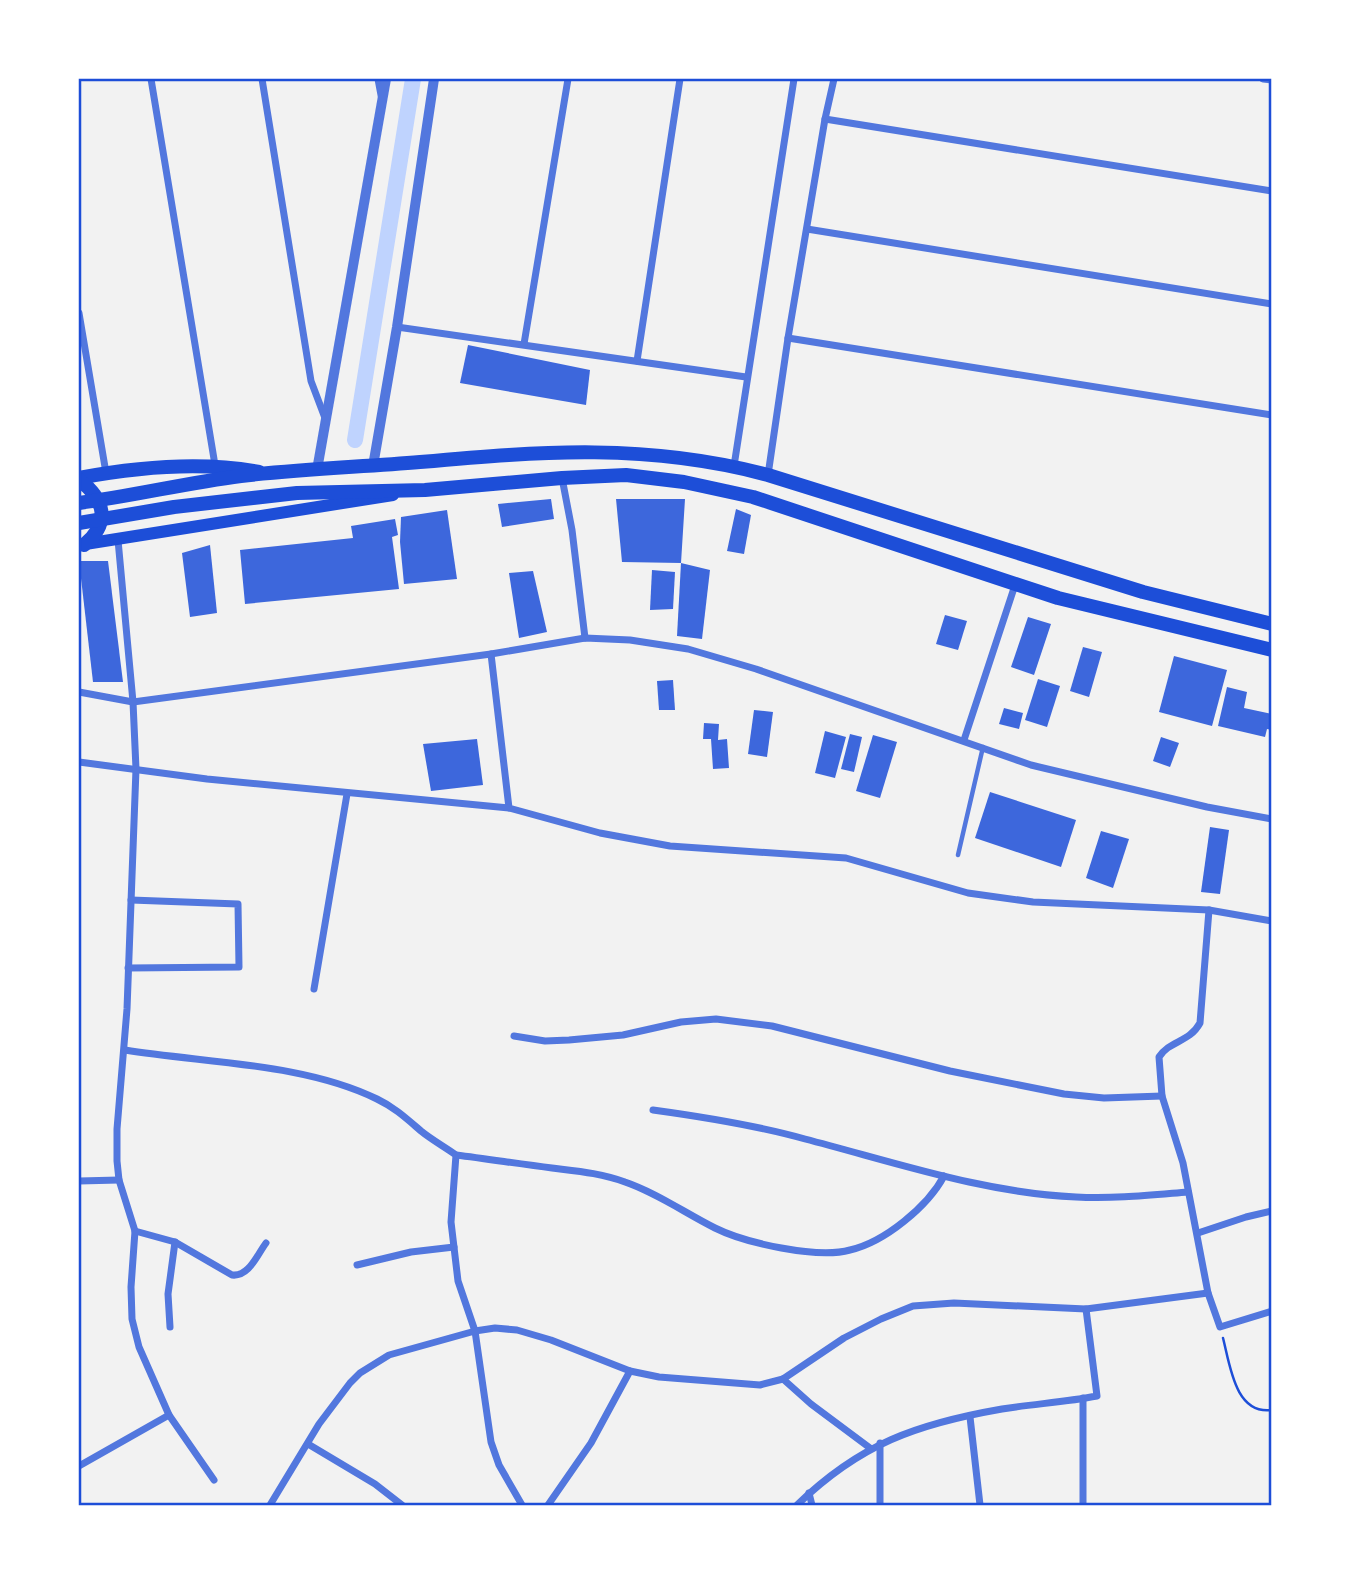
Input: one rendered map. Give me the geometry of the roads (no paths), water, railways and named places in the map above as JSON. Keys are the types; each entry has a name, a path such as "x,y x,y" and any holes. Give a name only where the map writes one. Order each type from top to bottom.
{"main road":[{"path":"79,503 268,473 513,453 605,451 689,458 768,475 1143,592 1272,624"},
{"path":"79,479 106,473 215,466 268,473"},
{"path":"79,523 297,493 425,490 626,475 684,482 753,497 1016,585 1122,615 1272,650"},
{"path":"79,479 99,500 102,519 95,536 82,545"},
{"path":"82,545 425,490"}],"street":[{"path":"150,79 215,466"},
{"path":"262,79 311,381 325,418"},
{"path":"378,79 382,102"},
{"path":"317,470 386,79"},
{"path":"373,466 434,79"},
{"path":"524,344 568,79"},
{"path":"637,361 680,79"},
{"path":"734,466 794,79"},
{"path":"768,475 788,338 834,79"},
{"path":"1263,79 1272,80"},
{"path":"825,119 1272,191"},
{"path":"807,229 1272,304"},
{"path":"79,313 106,473"},
{"path":"397,327 746,377"},
{"path":"788,338 1272,415"},
{"path":"562,478 572,530 585,638"},
{"path":"118,540 133,702 136,769 125,1050 117,1129 119,1180 135,1231 132,1319 139,1347 169,1415 214,1480"},
{"path":"964,740 1016,585"},
{"path":"79,692 133,702 491,654 585,638 630,640 688,649 757,669 1031,765 1207,807 1272,819"},
{"path":"491,654 509,808"},
{"path":"79,762 347,794 509,808 600,833 670,846 846,858 968,893 1033,902 1209,910 1272,919"},
{"path":"314,989 347,794"},
{"path":"128,968 239,967 238,904 131,900"},
{"path":"1209,910 1200,1023 1195,1032 1170,1046 1159,1057 1162,1096 1183,1163 1208,1293 1220,1327 1272,1311"},
{"path":"514,1036 545,1041 569,1040 623,1035 681,1022 716,1019 772,1026 950,1071 1064,1094 1104,1098 1162,1096"},
{"path":"125,1050 285,1072 337,1084 377,1099 456,1155 592,1173 625,1182 716,1228 748,1241 818,1253 849,1251 868,1244 925,1204 944,1176"},
{"path":"653,1110 763,1129 944,1176 1035,1193 1076,1197 1124,1197 1188,1192"},
{"path":"456,1155 451,1222 458,1281 475,1331 491,1442 499,1465 522,1505"},
{"path":"79,1181 119,1180"},
{"path":"1198,1233 1272,1211"},
{"path":"135,1231 175,1242 232,1275 239,1276 246,1273 266,1243"},
{"path":"170,1327 169,1286 175,1242"},
{"path":"357,1265 411,1252 454,1247"},
{"path":"270,1505 319,1424 350,1383 389,1355 475,1331 495,1328 517,1330 551,1340 630,1371 731,1384 760,1385 782,1378 844,1338 914,1306 954,1303 1086,1309 1208,1293"},
{"path":"797,1505 844,1465 870,1448 919,1428 999,1409 1097,1396 1086,1309"},
{"path":"548,1505 591,1443 630,1371"},
{"path":"782,1378 811,1404 870,1448"},
{"path":"1083,1398 1083,1505"},
{"path":"79,1466 169,1415"},
{"path":"971,1416 980,1505"},
{"path":"308,1444 376,1484 402,1505"},
{"path":"880,1444 880,1505"},
{"path":"810,1493 812,1505"}],"lane":[{"path":"958,855 983,747"}],"waterway":[{"path":"355,440 413,79"}]}
